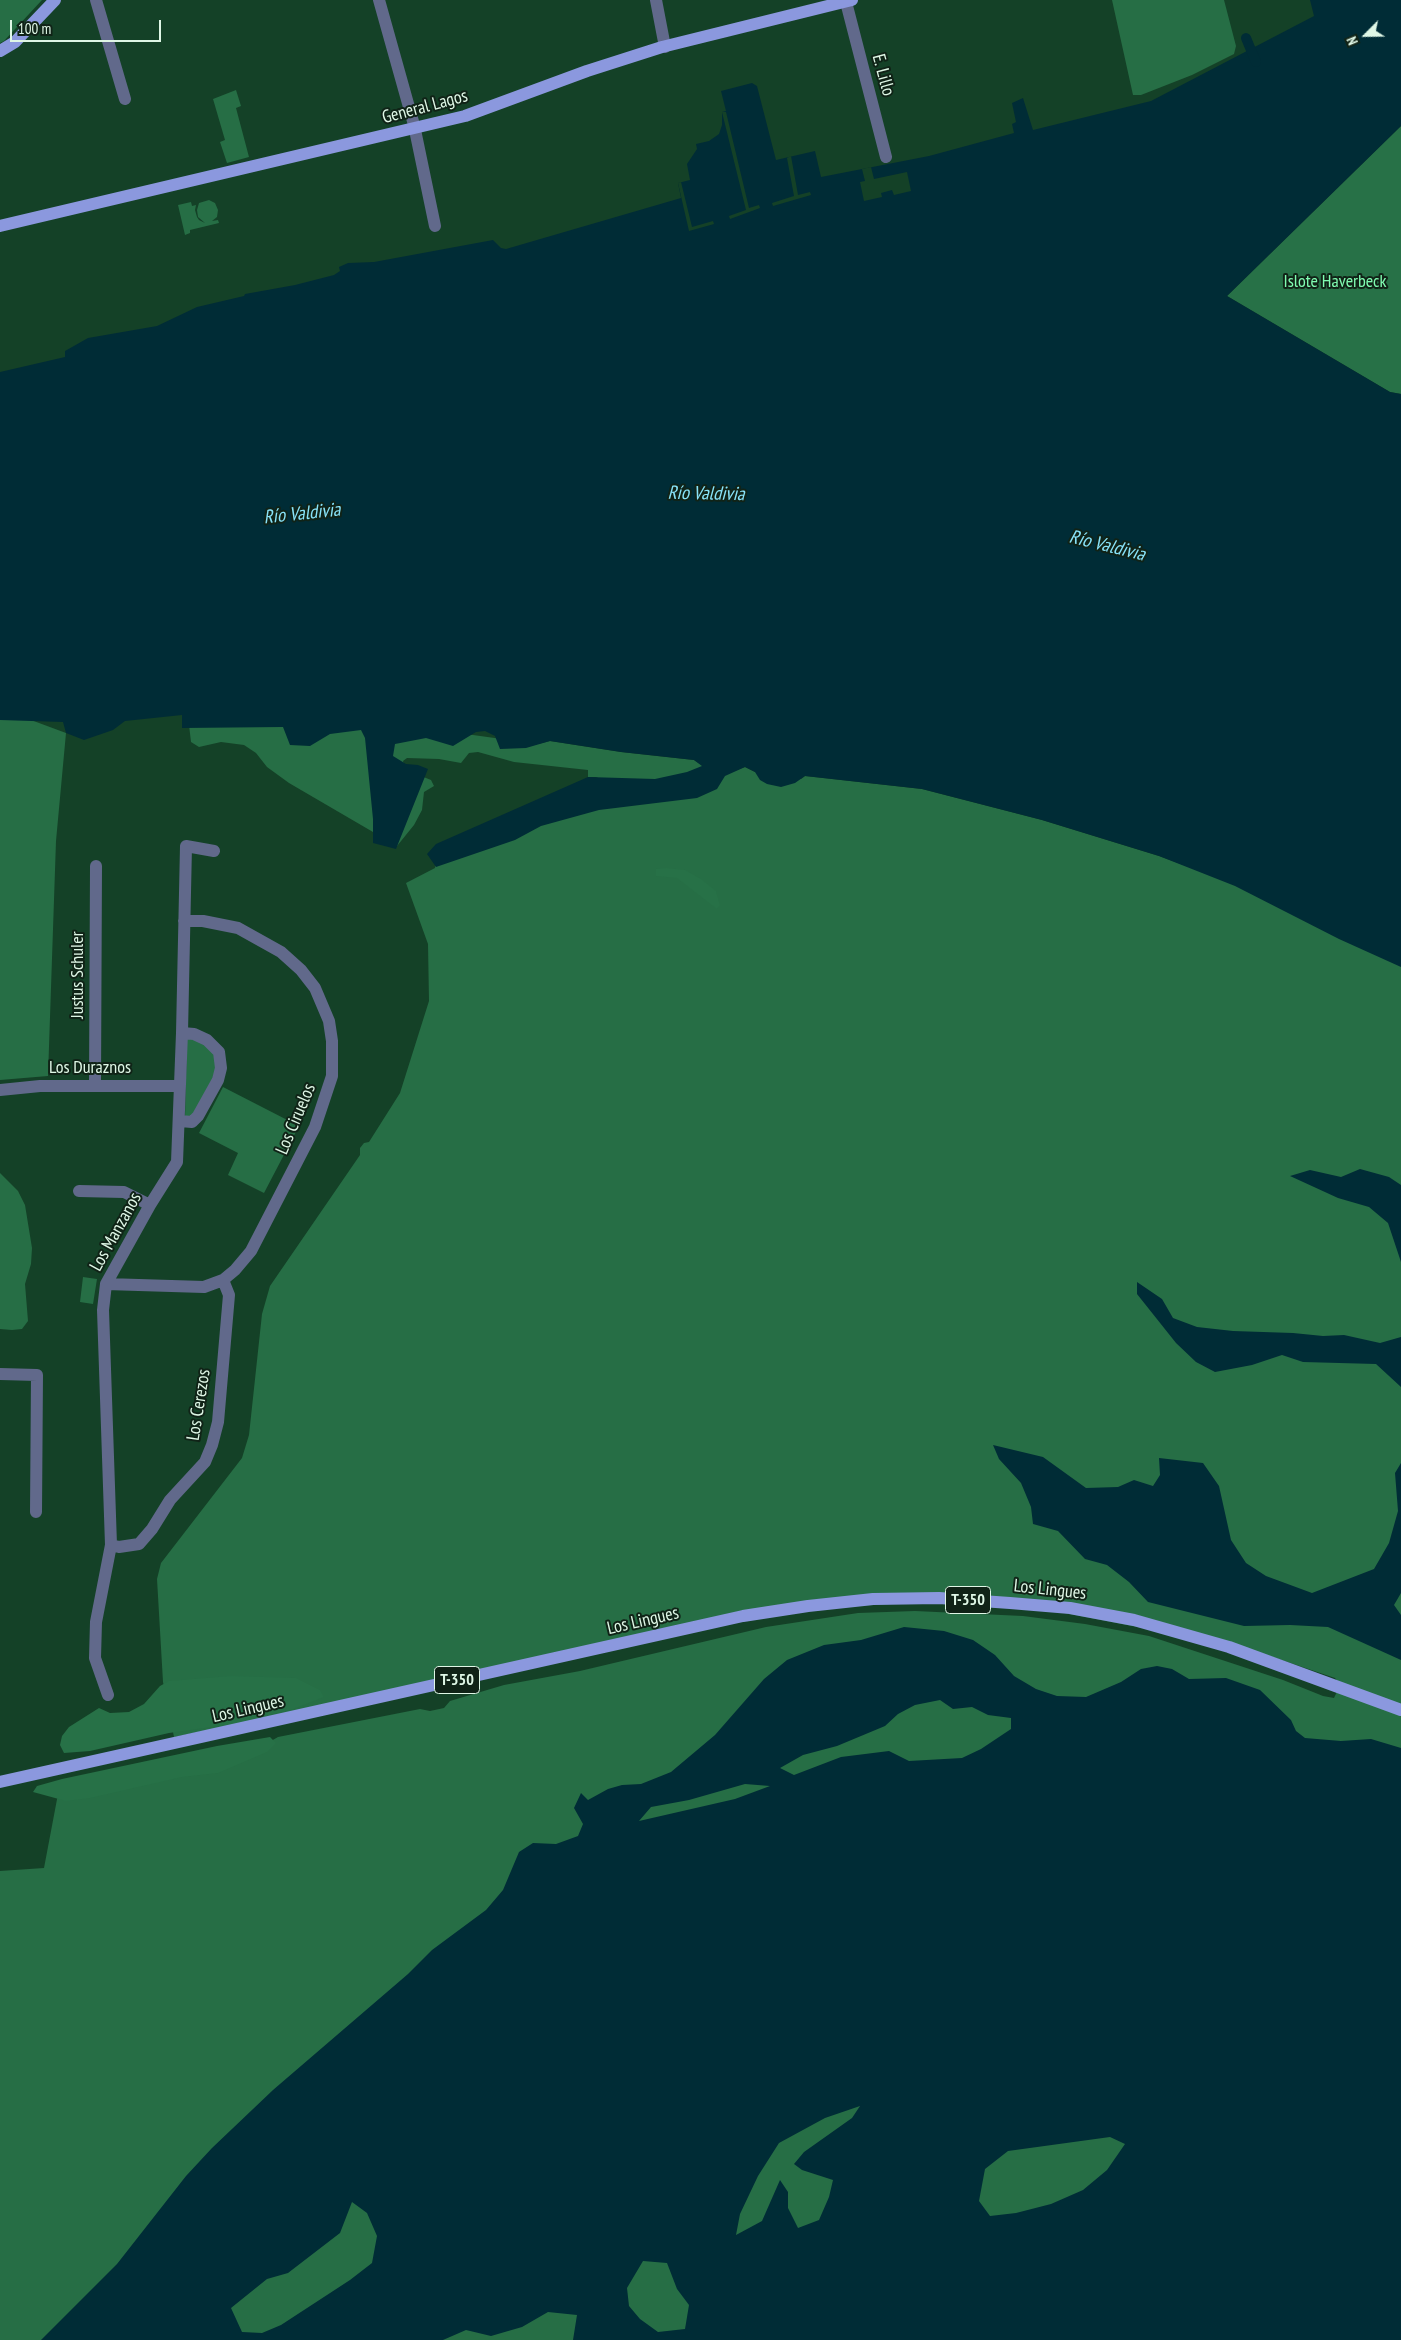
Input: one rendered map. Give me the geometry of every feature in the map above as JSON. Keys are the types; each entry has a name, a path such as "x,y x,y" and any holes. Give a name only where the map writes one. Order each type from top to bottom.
{"main road":[{"path":"0,51 15,42 55,0"},
{"name":"General Lagos","path":"0,226 465,116 587,70 665,46 849,1"},
{"name":"Los Lingues","path":"0,1782 743,1616 841,1602 939,1598 1070,1608 1166,1628 1229,1646 1401,1710"}],"street":[{"path":"96,0 125,99"},
{"path":"379,0 415,129 435,226"},
{"path":"656,0 665,46"},
{"name":"E. Lillo","path":"849,1 886,157"},
{"name":"Los Manzanos","path":"108,1695 95,1658 96,1622 110,1545 103,1310 106,1284 150,1204 177,1162 180,1121 186,846 214,851"},
{"name":"Justus Schuler","path":"95,1085 96,866"},
{"name":"Los Ciruelos","path":"106,1284 204,1287 223,1280 235,1270 250,1251 315,1127 332,1076 332,1041 329,1021 315,988 281,952 238,928 203,921 184,921"},
{"path":"180,1121 192,1122 198,1116 218,1080 221,1068 220,1052 207,1040 194,1034 182,1033"},
{"name":"Los Duraznos","path":"0,1090 40,1086 180,1086"},
{"path":"79,1191 106,1190 124,1192 150,1204"},
{"name":"Los Cerezos","path":"110,1545 119,1547 139,1544 152,1529 170,1500 205,1462 209,1454 218,1422 225,1345 229,1295 223,1280"},
{"path":"0,1374 37,1374 36,1512"}],"green space":[{"path":"0,0 42,0 0,43"},
{"path":"1112,0 1224,0 1236,46 1234,54 1192,75 1141,95 1133,95"},
{"path":"236,90 241,106 236,108 249,157 227,163 220,142 225,140 213,99"},
{"name":"Islote Haverbeck","path":"1401,126 1401,394 1390,392 1227,296"},
{"path":"209,200 215,203 218,210 217,217 212,221 218,220 219,223 190,230 190,233 185,235 178,205 191,202 192,206 196,205 197,217 205,223 198,217 197,210 199,203"},
{"path":"343,717 538,744 550,741 621,752 694,760 703,766 734,771 745,767 755,772 801,779 805,776 922,789 1042,820 1159,856 1258,892 1401,965 1401,1896 1135,2340 0,2340 0,1871 44,1868 58,1794 257,1749 278,1737 420,1709 430,1711 444,1708 450,1701 504,1685 580,1671 766,1627 858,1613 915,1611 1023,1616 1085,1624 1149,1636 1283,1680 1323,1696 1334,1698 1340,1685 1335,1678 1246,1648 992,1599 794,1609 174,1737 163,1682 157,1579 161,1563 242,1458 249,1435 262,1314 270,1286 360,1155 360,1148 364,1143 369,1142 400,1093 429,1001 428,944 406,883 435,868 436,861 598,777 588,777 588,770 514,762 478,752 469,753 461,763 439,759 407,758 403,761 404,766 411,772 431,780 434,786 424,792 422,810 414,825 397,846 289,783 267,767 256,753 244,745 221,742 199,747 191,742 189,725"},
{"path":"0,720 31,720 66,733 56,841 48,1076 0,1080"},
{"path":"656,869 685,870 701,879 716,891 720,905 717,909 677,878 656,876"},
{"path":"193,1036 217,1054 218,1070 193,1118 185,1117 187,1038"},
{"path":"223,1087 299,1126 264,1193 228,1175 238,1153 199,1133"},
{"path":"0,1173 18,1191 25,1205 32,1248 31,1264 25,1284 28,1321 22,1329 0,1329"},
{"path":"83,1277 97,1279 93,1304 80,1302"},
{"path":"231,1676 296,1678 320,1690 324,1697 293,1709 233,1724 169,1733 90,1751 64,1753 60,1745 62,1736 69,1727 99,1708 110,1713 129,1712 144,1704 160,1686 169,1681"},
{"path":"270,1737 276,1743 267,1752 218,1773 182,1777 90,1798 66,1801 33,1792 37,1786 62,1779 217,1746"}],"water":[{"name":"Río Valdivia","path":"1310,0 1401,0 1401,126 1227,296 1390,392 1401,394 1401,967 1339,939 1235,886 1159,856 1042,820 922,789 805,776 795,783 781,787 767,784 760,780 755,772 745,767 725,776 717,789 697,798 599,810 541,826 515,840 436,867 427,854 436,844 588,777 655,779 687,772 702,766 694,760 621,752 550,741 526,748 500,749 495,736 485,731 476,732 453,746 426,738 395,744 393,756 406,764 418,765 428,769 396,849 373,843 373,819 365,738 361,730 330,734 310,746 290,745 283,727 182,728 182,715 125,721 113,730 84,740 66,733 63,722 0,720 0,372 65,357 65,351 88,338 157,326 197,307 244,296 245,294 295,285 334,275 340,271 339,267 348,263 374,262 493,240 501,248 506,249 681,198 678,183 690,180 687,164 697,149 696,144 709,141 719,134 722,125 722,112 726,111 721,91 752,83 757,86 776,160 815,151 821,177 929,156 1014,133 1012,124 1016,122 1012,103 1023,98 1033,130 1151,101 1314,16"},
{"path":"1360,1169 1389,1177 1401,1185 1401,1262 1388,1223 1369,1207 1338,1198 1290,1176 1310,1170 1341,1177"},
{"path":"1137,1282 1162,1299 1173,1318 1197,1327 1323,1336 1344,1335 1380,1343 1401,1337 1401,1387 1376,1364 1303,1362 1282,1355 1252,1365 1215,1372 1196,1362 1176,1343 1137,1294"},
{"path":"993,1445 1043,1457 1086,1488 1118,1487 1134,1480 1153,1486 1160,1475 1159,1458 1203,1463 1219,1486 1231,1540 1246,1563 1266,1576 1312,1593 1374,1569 1389,1543 1398,1511 1395,1473 1401,1463 1401,1593 1394,1605 1401,1615 1401,1660 1328,1627 1290,1625 1244,1626 1148,1602 1129,1582 1107,1565 1085,1559 1058,1531 1033,1524 1031,1507 1021,1483 999,1459"},
{"path":"904,1627 944,1631 973,1640 995,1655 1014,1676 1036,1689 1057,1696 1086,1697 1121,1682 1141,1669 1157,1666 1172,1669 1189,1679 1226,1678 1260,1690 1291,1720 1296,1731 1305,1738 1341,1741 1371,1739 1401,1748 1401,2340 573,2340 577,2315 548,2312 522,2327 491,2336 466,2330 443,2340 41,2340 117,2264 186,2176 212,2148 273,2090 408,1974 432,1950 486,1910 503,1890 519,1852 533,1843 556,1844 578,1836 583,1824 574,1808 581,1793 588,1800 608,1789 622,1785 641,1784 671,1772 715,1735 764,1679 787,1660 824,1645 861,1640","holes":["940,1700 953,1709 972,1707 988,1715 1011,1718 1011,1729 981,1749 962,1758 909,1761 889,1751 841,1757 794,1775 780,1768 803,1755 837,1746 885,1726 898,1714 915,1705","745,1784 770,1786 735,1799 639,1821 651,1807 689,1800","860,2106 852,2118 804,2152 794,2164 802,2170 833,2180 829,2197 819,2220 798,2228 788,2208 788,2192 780,2180 762,2221 736,2235 740,2214 758,2176 779,2143 825,2118","1110,2137 1125,2144 1107,2170 1083,2190 1051,2204 1016,2213 990,2216 979,2201 985,2169 1008,2151","352,2202 367,2213 377,2236 372,2263 350,2280 281,2325 262,2333 242,2332 231,2308 267,2279 288,2273 340,2233","643,2261 667,2263 677,2289 689,2305 685,2329 658,2332 640,2319 629,2306 627,2288"]}],"pier":[{"path":"722,112 726,112 749,208 759,205 760,208 730,219 729,216 746,210"},
{"path":"791,156 798,195 810,192 811,195 773,206 772,203 794,196 787,158"},
{"path":"871,167 874,179 907,172 911,191 894,195 892,190 881,193 882,197 864,201 860,182 865,181 862,169"},
{"path":"681,182 692,227 713,221 714,224 689,231 678,183"}],"waterway":[{"path":"1246,38 1256,62"}]}
